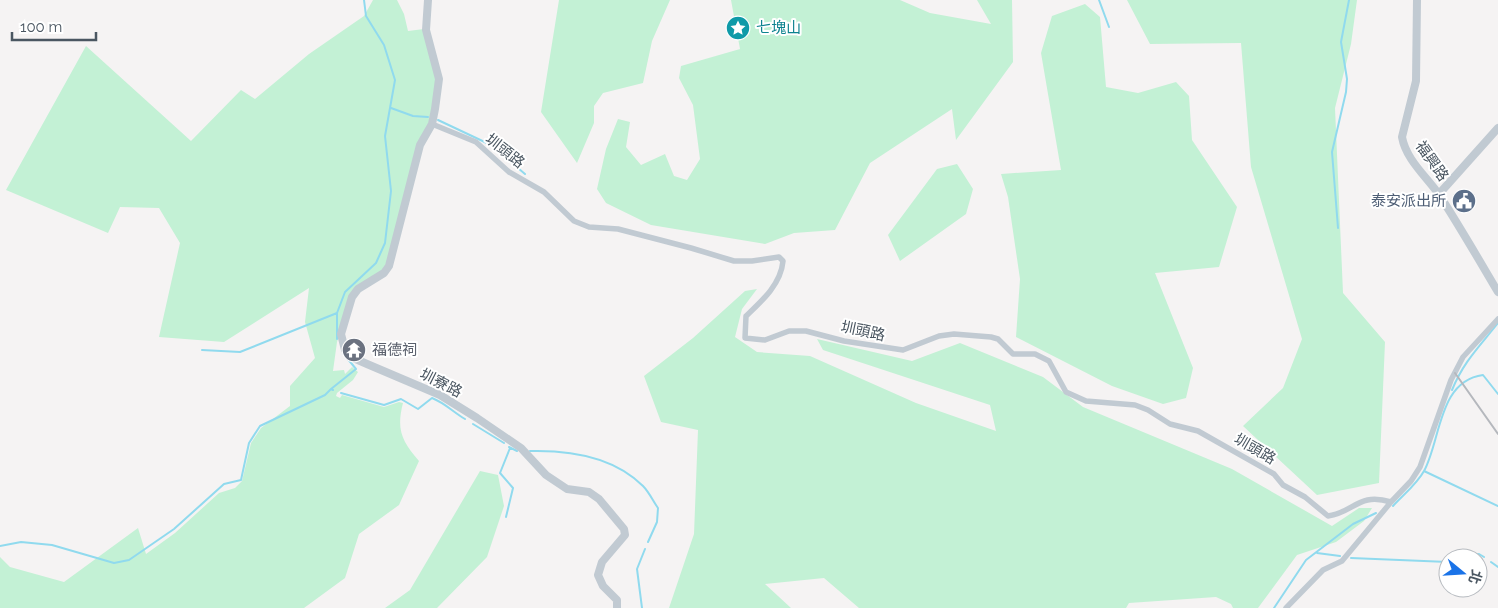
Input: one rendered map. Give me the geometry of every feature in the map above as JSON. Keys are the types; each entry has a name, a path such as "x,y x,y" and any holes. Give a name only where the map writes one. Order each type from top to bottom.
{"street":[{"name":"圳寮路","path":"428,0 426,30 439,79 432,124 420,145 389,266 384,273 358,289 352,297 341,334 344,350 351,357 440,395 521,448 546,475 566,489 589,492 599,498 624,529 625,535 602,562 598,575 603,586 618,600 617,608"},
{"name":"福興路","path":"1417,0 1416,81 1402,137 1409,156 1439,194 1498,292"},
{"name":"圳頭路","path":"432,124 476,142 509,172 544,192 574,221 589,227 618,229 734,261 752,261 779,256 783,261 781,271 770,292 746,316 745,338 764,340 789,331 806,331 844,341 903,350 938,336 954,334 991,337 998,339 1012,354 1035,354 1049,361 1066,392 1086,401 1135,405 1148,410 1170,424 1198,431 1274,474 1283,485 1304,496 1328,516 1336,515 1365,499 1391,502"},
{"path":"1439,194 1498,128"},
{"path":"1286,608 1322,570 1342,561 1411,481 1420,467 1451,380 1464,357 1498,319"}],"green space":[{"path":"373,0 397,0 404,14 408,31 424,29 436,80 432,116 387,265 382,272 350,295 337,342 333,371 344,370 345,374 352,367 358,372 353,380 337,393 336,396 340,398 342,395 384,407 399,402 403,403 400,421 402,435 408,447 419,461 399,505 359,534 345,578 304,608 0,608 0,557 10,567 64,582 138,528 146,554 175,533 219,493 235,488 242,481 251,443 261,428 290,406 290,386 315,358 305,322 309,288 224,342 159,337 180,243 159,208 120,207 108,233 6,190 86,46 191,141 241,90 255,99 309,54 364,16"},
{"path":"559,0 670,0 652,41 643,83 603,93 594,106 594,123 577,163 541,112"},
{"path":"731,0 900,0 930,13 991,24 977,0 1012,0 1013,62 956,140 952,109 870,163 835,230 794,233 765,244 651,225 606,203 597,189 606,149 618,119 630,122 626,147 641,165 665,154 674,176 687,180 700,159 693,105 679,78 681,66 740,49"},
{"path":"1127,0 1357,0 1351,44 1335,108 1343,293 1385,342 1379,483 1317,495 1243,426 1283,388 1302,339 1251,167 1241,43 1150,44"},
{"path":"1085,4 1100,17 1106,87 1138,93 1176,82 1189,96 1192,140 1237,207 1219,267 1155,273 1193,368 1186,398 1163,404 1112,386 1016,337 1020,279 1008,197 1001,174 1061,170 1041,53 1052,16"},
{"path":"957,164 973,189 966,214 900,261 888,235 937,169"},
{"path":"757,289 742,309 735,337 757,352 810,356 916,403 996,431 990,405 823,350 817,339 912,361 960,343 1043,377 1083,407 1232,469 1332,526 1359,508 1372,508 1364,521 1336,542 1297,555 1258,608 1233,608 1231,604 1216,597 1129,603 1126,608 859,608 824,578 765,584 791,608 669,608 694,534 698,430 661,422 644,376 693,338 745,291"},
{"path":"480,471 498,475 504,506 487,557 437,608 385,608 410,590"}],"waterway":[{"path":"337,339 337,313 345,292 376,263 385,243 391,191 385,136 395,80 384,45 366,16 364,0"},
{"path":"1099,0 1109,27"},
{"path":"1338,228 1332,152 1346,92 1347,79 1341,42 1349,0"},
{"path":"391,108 413,116 428,117"},
{"path":"438,120 491,145 525,174"},
{"path":"202,350 240,352 337,313"},
{"path":"1452,390 1467,362 1498,323"},
{"path":"333,390 331,389 356,369 343,353"},
{"path":"1393,506 1414,485 1424,471 1430,458 1443,414 1457,388 1468,380 1483,375 1498,394"},
{"path":"0,546 21,542 52,545 114,563 129,560 174,529 224,484 241,480 249,443 260,426 325,395 331,389"},
{"path":"341,393 384,405 401,399 418,409 432,398 465,419"},
{"path":"473,424 504,443"},
{"path":"509,447 517,451"},
{"path":"506,517 513,488 500,473 510,448"},
{"path":"530,451 560,452 590,457 605,461 631,476 645,488 658,508 657,522 648,542"},
{"path":"1424,471 1498,506"},
{"path":"1274,608 1306,560 1353,524 1376,513"},
{"path":"642,608 637,569 645,549"},
{"path":"1317,553 1340,556"},
{"path":"1351,558 1438,562"},
{"path":"1491,562 1498,567"}],"railway":[{"path":"1455,373 1498,434"}],"place":[{"name":"七塊山","path":"738,28"},
{"name":"泰安派出所","path":"1464,201"},
{"name":"福德祠","path":"354,350"}]}
